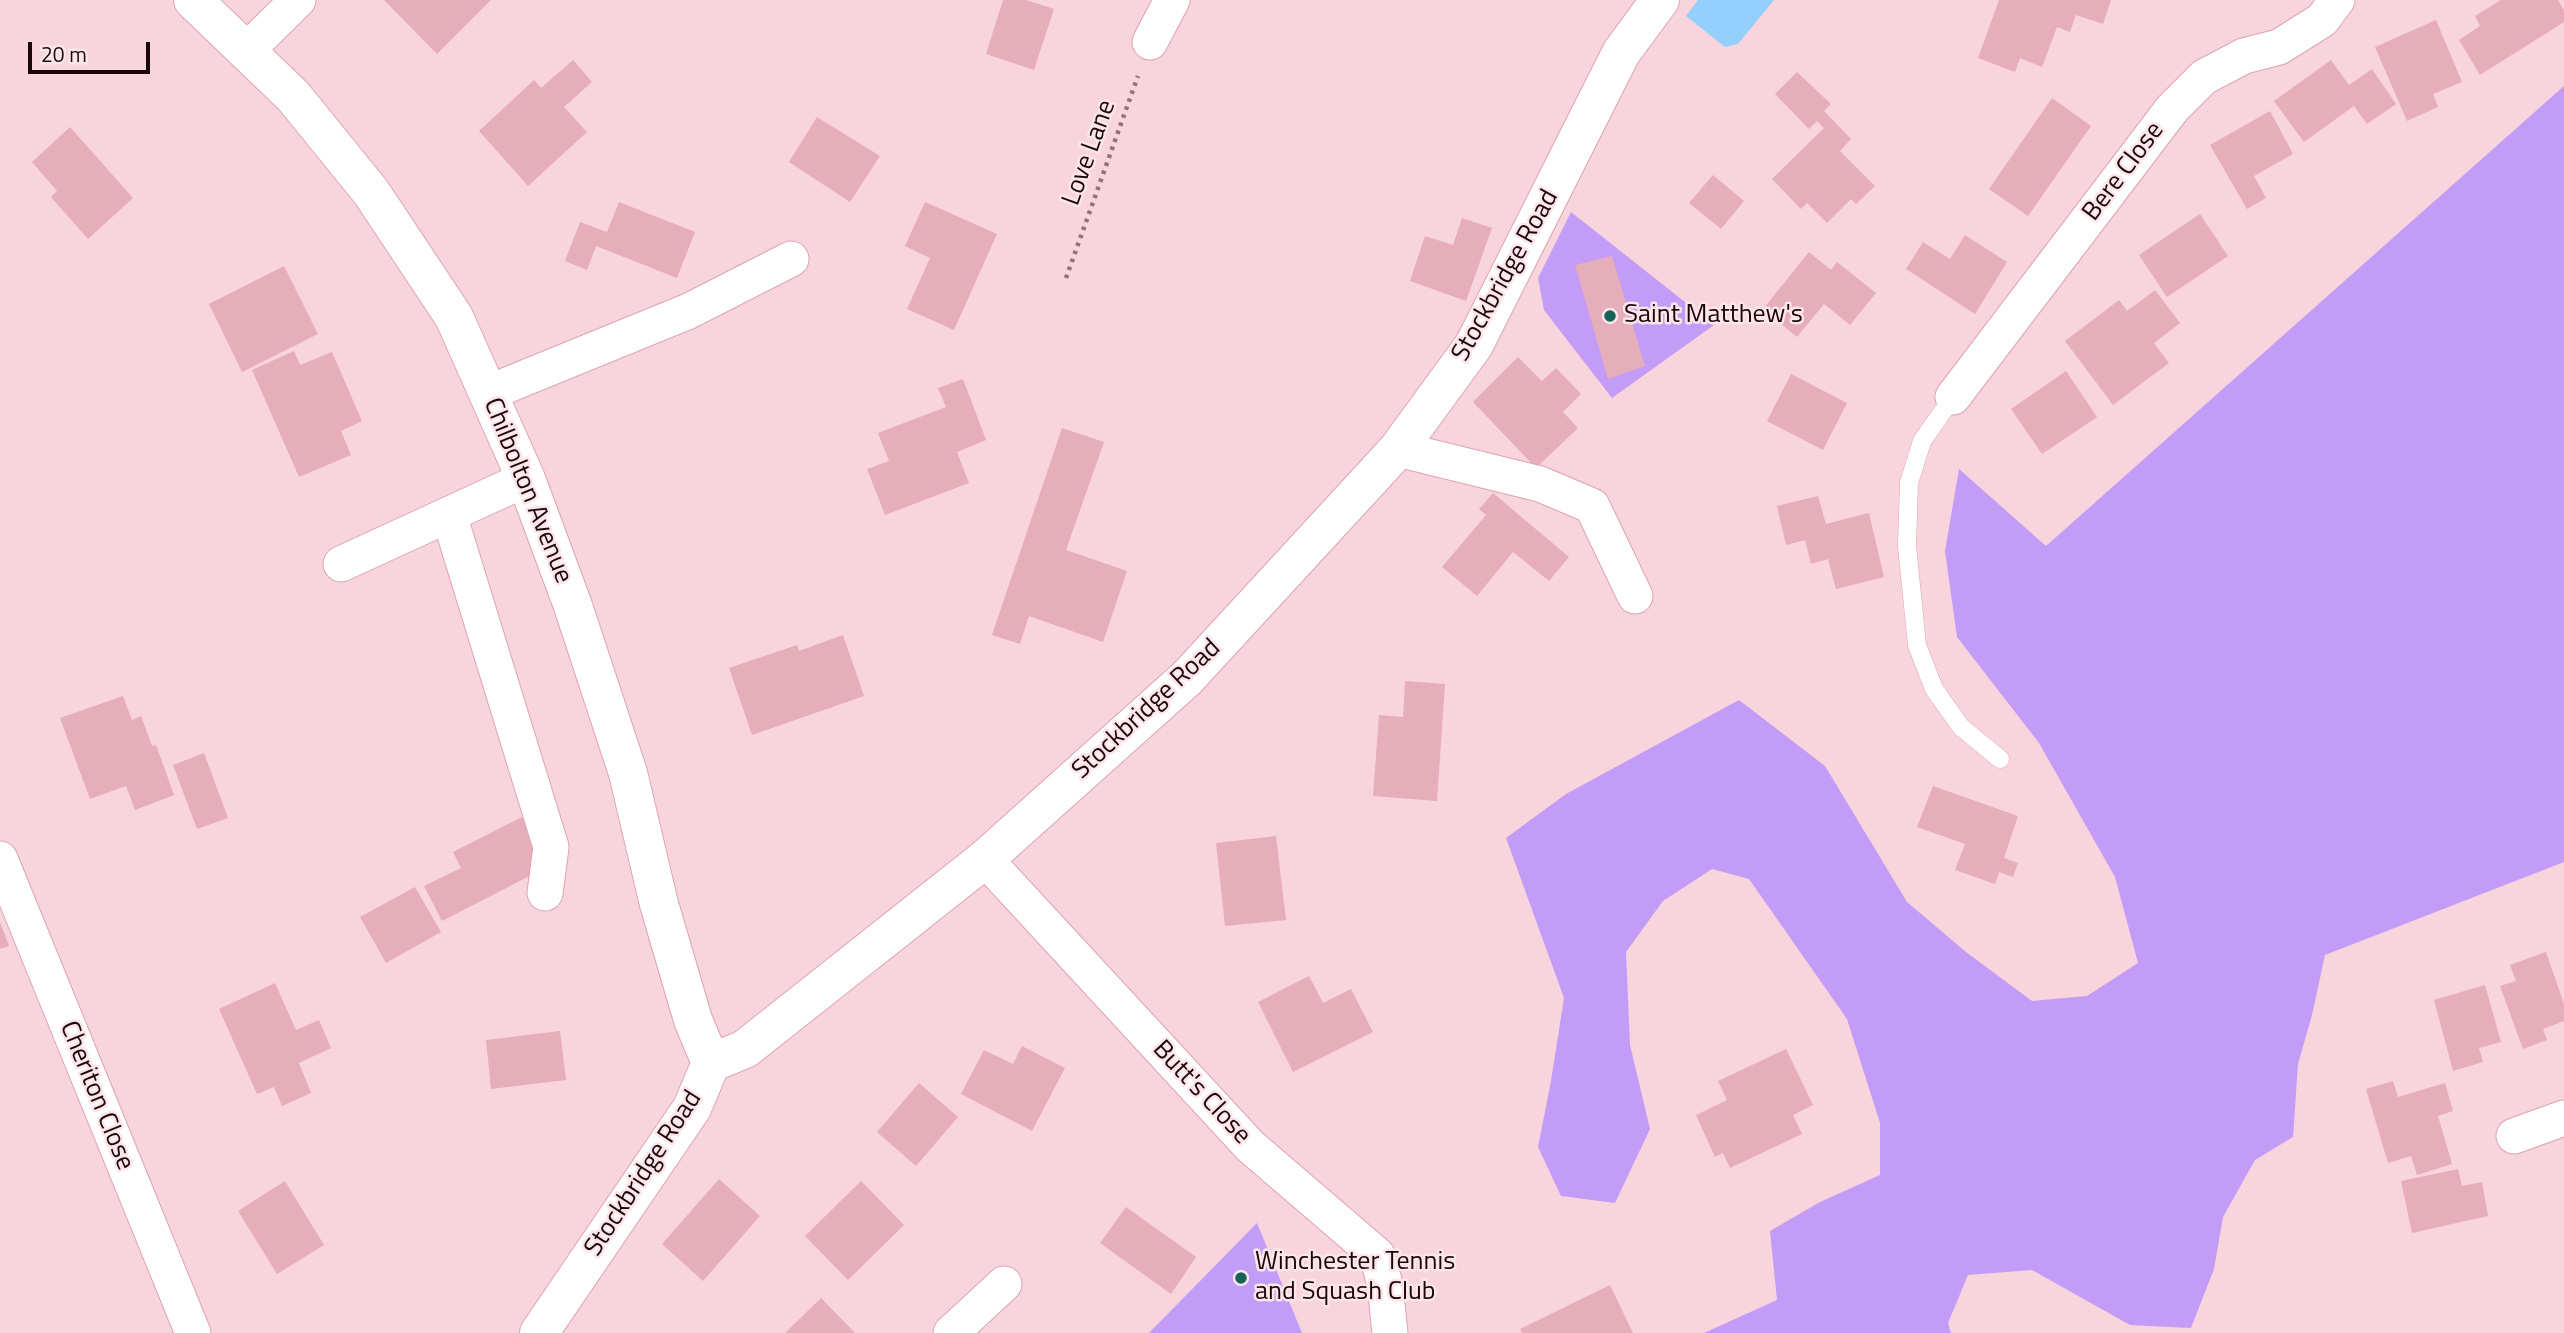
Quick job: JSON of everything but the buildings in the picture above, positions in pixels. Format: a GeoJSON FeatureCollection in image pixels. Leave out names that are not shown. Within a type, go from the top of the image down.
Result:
{"type":"FeatureCollection","features":[{"type":"Feature","properties":{"kind":"main road","name":"Chilbolton Avenue"},"geometry":{"type":"LineString","coordinates":[[193,0],[293,96],[371,192],[454,317],[526,479],[573,606],[628,772],[663,917],[693,1020],[711,1063]]}},
{"type":"Feature","properties":{"kind":"main road","name":"Stockbridge Road"},"geometry":{"type":"LineString","coordinates":[[539,1333],[692,1108],[711,1063],[745,1049],[985,859],[1187,678],[1398,449],[1474,345],[1542,215],[1621,53],[1660,0]]}},
{"type":"Feature","properties":{"kind":"street"},"geometry":{"type":"LineString","coordinates":[[247,50],[298,0]]}},
{"type":"Feature","properties":{"kind":"street"},"geometry":{"type":"LineString","coordinates":[[1150,42],[1172,0]]}},
{"type":"Feature","properties":{"kind":"street","name":"Bere Close"},"geometry":{"type":"LineString","coordinates":[[1953,397],[2172,109],[2204,77],[2245,56],[2279,47],[2322,20],[2337,0]]}},
{"type":"Feature","properties":{"kind":"street"},"geometry":{"type":"LineString","coordinates":[[488,393],[689,310],[791,259]]}},
{"type":"Feature","properties":{"kind":"street"},"geometry":{"type":"LineString","coordinates":[[1398,449],[1540,484],[1592,506],[1635,596]]}},
{"type":"Feature","properties":{"kind":"street"},"geometry":{"type":"LineString","coordinates":[[341,564],[526,479]]}},
{"type":"Feature","properties":{"kind":"street"},"geometry":{"type":"LineString","coordinates":[[449,515],[551,847],[545,893]]}},
{"type":"Feature","properties":{"kind":"street","name":"Cheriton Close"},"geometry":{"type":"LineString","coordinates":[[0,859],[192,1333]]}},
{"type":"Feature","properties":{"kind":"street","name":"Butt's Close"},"geometry":{"type":"LineString","coordinates":[[985,859],[1251,1146],[1377,1255],[1385,1285],[1390,1333]]}},
{"type":"Feature","properties":{"kind":"street"},"geometry":{"type":"LineString","coordinates":[[2514,1136],[2564,1118]]}},
{"type":"Feature","properties":{"kind":"street"},"geometry":{"type":"LineString","coordinates":[[951,1333],[1004,1284]]}},
{"type":"Feature","properties":{"kind":"lane"},"geometry":{"type":"LineString","coordinates":[[1953,397],[1922,441],[1909,483],[1907,546],[1917,645],[1934,689],[1961,727],[2000,759]]}},
{"type":"Feature","properties":{"kind":"path","name":"Love Lane"},"geometry":{"type":"LineString","coordinates":[[1066,278],[1150,42]]}},
{"type":"Feature","properties":{"kind":"shaded area"},"geometry":{"type":"Polygon","coordinates":[[[2564,86],[2564,862],[2325,955],[2298,1064],[2293,1137],[2255,1160],[2223,1217],[2214,1269],[2191,1328],[2130,1325],[2032,1270],[1968,1275],[1948,1323],[1951,1333],[1704,1333],[1777,1300],[1770,1231],[1820,1202],[1880,1175],[1880,1123],[1847,1019],[1749,879],[1712,869],[1663,901],[1626,952],[1630,1045],[1650,1129],[1615,1203],[1561,1196],[1538,1147],[1564,998],[1506,838],[1566,794],[1739,700],[1825,766],[1907,902],[1966,952],[2032,1001],[2087,996],[2138,963],[2115,877],[2039,743],[1957,637],[1945,551],[1959,469],[2046,546],[2564,86]]]}},
{"type":"Feature","properties":{"kind":"shaded area"},"geometry":{"type":"Polygon","coordinates":[[[1571,212],[1714,325],[1612,398],[1544,310],[1538,278],[1571,212]]]}},
{"type":"Feature","properties":{"kind":"shaded area","name":"Winchester Tennis and Squash Club"},"geometry":{"type":"Polygon","coordinates":[[[1257,1223],[1302,1333],[1149,1333],[1257,1223]]]}},
{"type":"Feature","properties":{"kind":"water"},"geometry":{"type":"Polygon","coordinates":[[[1698,0],[1774,0],[1738,44],[1725,47],[1686,16],[1698,0]]]}},
{"type":"Feature","properties":{"kind":"place","name":"Saint Matthew's"},"geometry":{"type":"Point","coordinates":[1610,316]}},
{"type":"Feature","properties":{"kind":"place","name":"Winchester Tennis and Squash Club"},"geometry":{"type":"Point","coordinates":[1241,1278]}}]}
